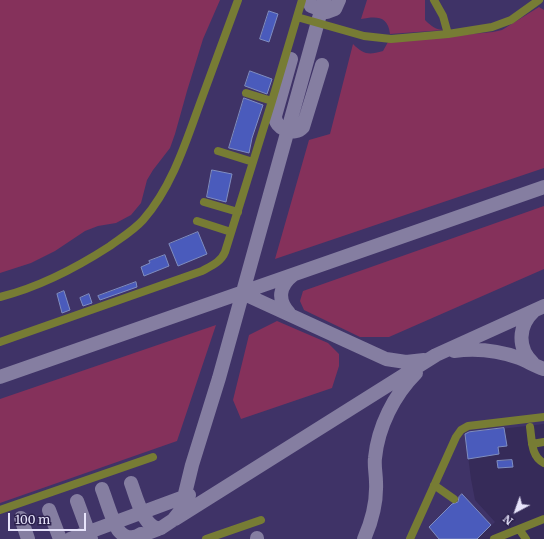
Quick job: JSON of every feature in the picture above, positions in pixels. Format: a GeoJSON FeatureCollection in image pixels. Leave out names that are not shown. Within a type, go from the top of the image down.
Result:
{"type":"FeatureCollection","features":[{"type":"Feature","properties":{"kind":"lane"},"geometry":{"type":"LineString","coordinates":[[0,297],[12,294],[56,277],[97,254],[128,234],[143,220],[165,189],[188,135],[238,0]]}},
{"type":"Feature","properties":{"kind":"lane"},"geometry":{"type":"LineString","coordinates":[[0,342],[202,271],[221,259],[225,252],[238,212],[302,0]]}},
{"type":"Feature","properties":{"kind":"lane"},"geometry":{"type":"LineString","coordinates":[[434,0],[443,16],[448,34]]}},
{"type":"Feature","properties":{"kind":"lane"},"geometry":{"type":"LineString","coordinates":[[297,17],[373,38],[391,39],[448,34],[482,29],[502,24],[520,14],[539,0]]}},
{"type":"Feature","properties":{"kind":"lane"},"geometry":{"type":"LineString","coordinates":[[246,93],[272,101]]}},
{"type":"Feature","properties":{"kind":"lane"},"geometry":{"type":"LineString","coordinates":[[218,151],[253,162]]}},
{"type":"Feature","properties":{"kind":"lane"},"geometry":{"type":"LineString","coordinates":[[204,202],[238,212]]}},
{"type":"Feature","properties":{"kind":"lane"},"geometry":{"type":"LineString","coordinates":[[197,221],[231,232]]}},
{"type":"Feature","properties":{"kind":"lane"},"geometry":{"type":"LineString","coordinates":[[412,538],[456,437],[464,428],[472,425],[544,417]]}},
{"type":"Feature","properties":{"kind":"lane"},"geometry":{"type":"LineString","coordinates":[[530,427],[532,444],[536,458],[544,463]]}},
{"type":"Feature","properties":{"kind":"lane"},"geometry":{"type":"LineString","coordinates":[[532,444],[544,442]]}},
{"type":"Feature","properties":{"kind":"lane"},"geometry":{"type":"LineString","coordinates":[[0,510],[153,457]]}},
{"type":"Feature","properties":{"kind":"lane"},"geometry":{"type":"LineString","coordinates":[[434,485],[454,499]]}},
{"type":"Feature","properties":{"kind":"lane"},"geometry":{"type":"LineString","coordinates":[[494,539],[544,519]]}},
{"type":"Feature","properties":{"kind":"lane"},"geometry":{"type":"LineString","coordinates":[[206,539],[261,520]]}},
{"type":"Feature","properties":{"kind":"lane"},"geometry":{"type":"LineString","coordinates":[[519,529],[526,539]]}},
{"type":"Feature","properties":{"kind":"shaded area"},"geometry":{"type":"Polygon","coordinates":[[[0,0],[544,0],[544,424],[465,433],[475,500],[495,522],[477,539],[0,539],[0,0]]]}},
{"type":"Feature","properties":{"kind":"shaded area"},"geometry":{"type":"Polygon","coordinates":[[[0,0],[220,0],[203,39],[170,148],[147,180],[141,203],[131,215],[116,223],[98,226],[85,231],[55,251],[31,263],[0,273],[0,0]]]}},
{"type":"Feature","properties":{"kind":"shaded area"},"geometry":{"type":"Polygon","coordinates":[[[367,0],[425,0],[425,20],[434,27],[444,30],[390,34],[387,24],[381,19],[361,19],[367,0]]]}},
{"type":"Feature","properties":{"kind":"shaded area"},"geometry":{"type":"Polygon","coordinates":[[[539,7],[544,10],[544,168],[275,259],[309,140],[330,134],[353,44],[364,52],[374,53],[383,51],[388,42],[493,32],[502,30],[539,7]]]}},
{"type":"Feature","properties":{"kind":"shaded area"},"geometry":{"type":"Polygon","coordinates":[[[544,206],[544,269],[389,337],[360,337],[304,310],[300,301],[303,291],[544,206]]]}},
{"type":"Feature","properties":{"kind":"shaded area"},"geometry":{"type":"Polygon","coordinates":[[[277,321],[328,343],[339,354],[339,366],[332,388],[241,419],[233,400],[249,335],[277,321]]]}},
{"type":"Feature","properties":{"kind":"shaded area"},"geometry":{"type":"Polygon","coordinates":[[[216,325],[177,441],[0,503],[0,399],[216,325]]]}},
{"type":"Feature","properties":{"kind":"building"},"geometry":{"type":"Polygon","coordinates":[[[269,11],[278,14],[269,42],[260,39],[269,11]]]}},
{"type":"Feature","properties":{"kind":"building"},"geometry":{"type":"Polygon","coordinates":[[[250,71],[272,79],[267,94],[245,86],[250,71]]]}},
{"type":"Feature","properties":{"kind":"building"},"geometry":{"type":"Polygon","coordinates":[[[244,98],[263,105],[252,138],[249,153],[229,148],[244,98]]]}},
{"type":"Feature","properties":{"kind":"building"},"geometry":{"type":"Polygon","coordinates":[[[212,170],[232,174],[226,202],[207,197],[212,170]]]}},
{"type":"Feature","properties":{"kind":"building"},"geometry":{"type":"Polygon","coordinates":[[[198,232],[207,254],[178,266],[169,244],[198,232]]]}},
{"type":"Feature","properties":{"kind":"building"},"geometry":{"type":"Polygon","coordinates":[[[165,255],[169,266],[144,276],[141,267],[150,263],[149,261],[165,255]]]}},
{"type":"Feature","properties":{"kind":"building"},"geometry":{"type":"Polygon","coordinates":[[[136,282],[137,287],[100,300],[98,296],[136,282]]]}},
{"type":"Feature","properties":{"kind":"building"},"geometry":{"type":"Polygon","coordinates":[[[64,291],[70,310],[62,313],[57,294],[64,291]]]}},
{"type":"Feature","properties":{"kind":"building"},"geometry":{"type":"Polygon","coordinates":[[[89,294],[92,303],[83,306],[80,298],[89,294]]]}},
{"type":"Feature","properties":{"kind":"building"},"geometry":{"type":"Polygon","coordinates":[[[504,428],[507,446],[498,447],[499,454],[468,459],[465,434],[469,432],[504,428]]]}},
{"type":"Feature","properties":{"kind":"building"},"geometry":{"type":"Polygon","coordinates":[[[512,460],[513,467],[498,468],[497,461],[512,460]]]}},
{"type":"Feature","properties":{"kind":"building"},"geometry":{"type":"Polygon","coordinates":[[[462,494],[491,525],[477,539],[439,539],[429,527],[452,504],[458,502],[459,497],[462,494]]]}},
{"type":"Feature","properties":{"kind":"taxiway"},"geometry":{"type":"LineString","coordinates":[[309,0],[311,6],[327,12],[335,9],[339,0]]}},
{"type":"Feature","properties":{"kind":"taxiway"},"geometry":{"type":"LineString","coordinates":[[132,539],[161,528],[173,520],[181,510],[192,465],[219,378],[324,0]]}},
{"type":"Feature","properties":{"kind":"taxiway"},"geometry":{"type":"LineString","coordinates":[[291,59],[275,116],[278,125],[281,128],[290,131],[299,130],[303,127],[322,65]]}},
{"type":"Feature","properties":{"kind":"taxiway"},"geometry":{"type":"LineString","coordinates":[[0,377],[544,187]]}},
{"type":"Feature","properties":{"kind":"taxiway"},"geometry":{"type":"LineString","coordinates":[[289,313],[285,308],[281,298],[281,293],[282,288],[288,279],[293,275]]}},
{"type":"Feature","properties":{"kind":"taxiway"},"geometry":{"type":"LineString","coordinates":[[242,293],[386,359],[406,362],[424,360]]}},
{"type":"Feature","properties":{"kind":"taxiway"},"geometry":{"type":"LineString","coordinates":[[175,519],[436,355],[544,306]]}},
{"type":"Feature","properties":{"kind":"taxiway"},"geometry":{"type":"LineString","coordinates":[[533,363],[524,351],[522,344],[522,330],[525,323],[534,311]]}},
{"type":"Feature","properties":{"kind":"taxiway"},"geometry":{"type":"LineString","coordinates":[[454,351],[495,351],[519,358],[544,369]]}},
{"type":"Feature","properties":{"kind":"taxiway"},"geometry":{"type":"LineString","coordinates":[[364,539],[372,518],[375,504],[375,461],[383,423],[394,401],[416,373]]}},
{"type":"Feature","properties":{"kind":"taxiway"},"geometry":{"type":"LineString","coordinates":[[131,483],[145,519],[155,527],[161,528]]}},
{"type":"Feature","properties":{"kind":"taxiway"},"geometry":{"type":"LineString","coordinates":[[102,489],[112,517],[119,531],[130,537],[135,537],[141,534]]}},
{"type":"Feature","properties":{"kind":"taxiway"},"geometry":{"type":"LineString","coordinates":[[70,539],[189,495]]}},
{"type":"Feature","properties":{"kind":"taxiway"},"geometry":{"type":"LineString","coordinates":[[77,501],[91,539]]}},
{"type":"Feature","properties":{"kind":"taxiway"},"geometry":{"type":"LineString","coordinates":[[49,510],[60,539]]}},
{"type":"Feature","properties":{"kind":"taxiway"},"geometry":{"type":"LineString","coordinates":[[21,518],[28,539]]}}]}
